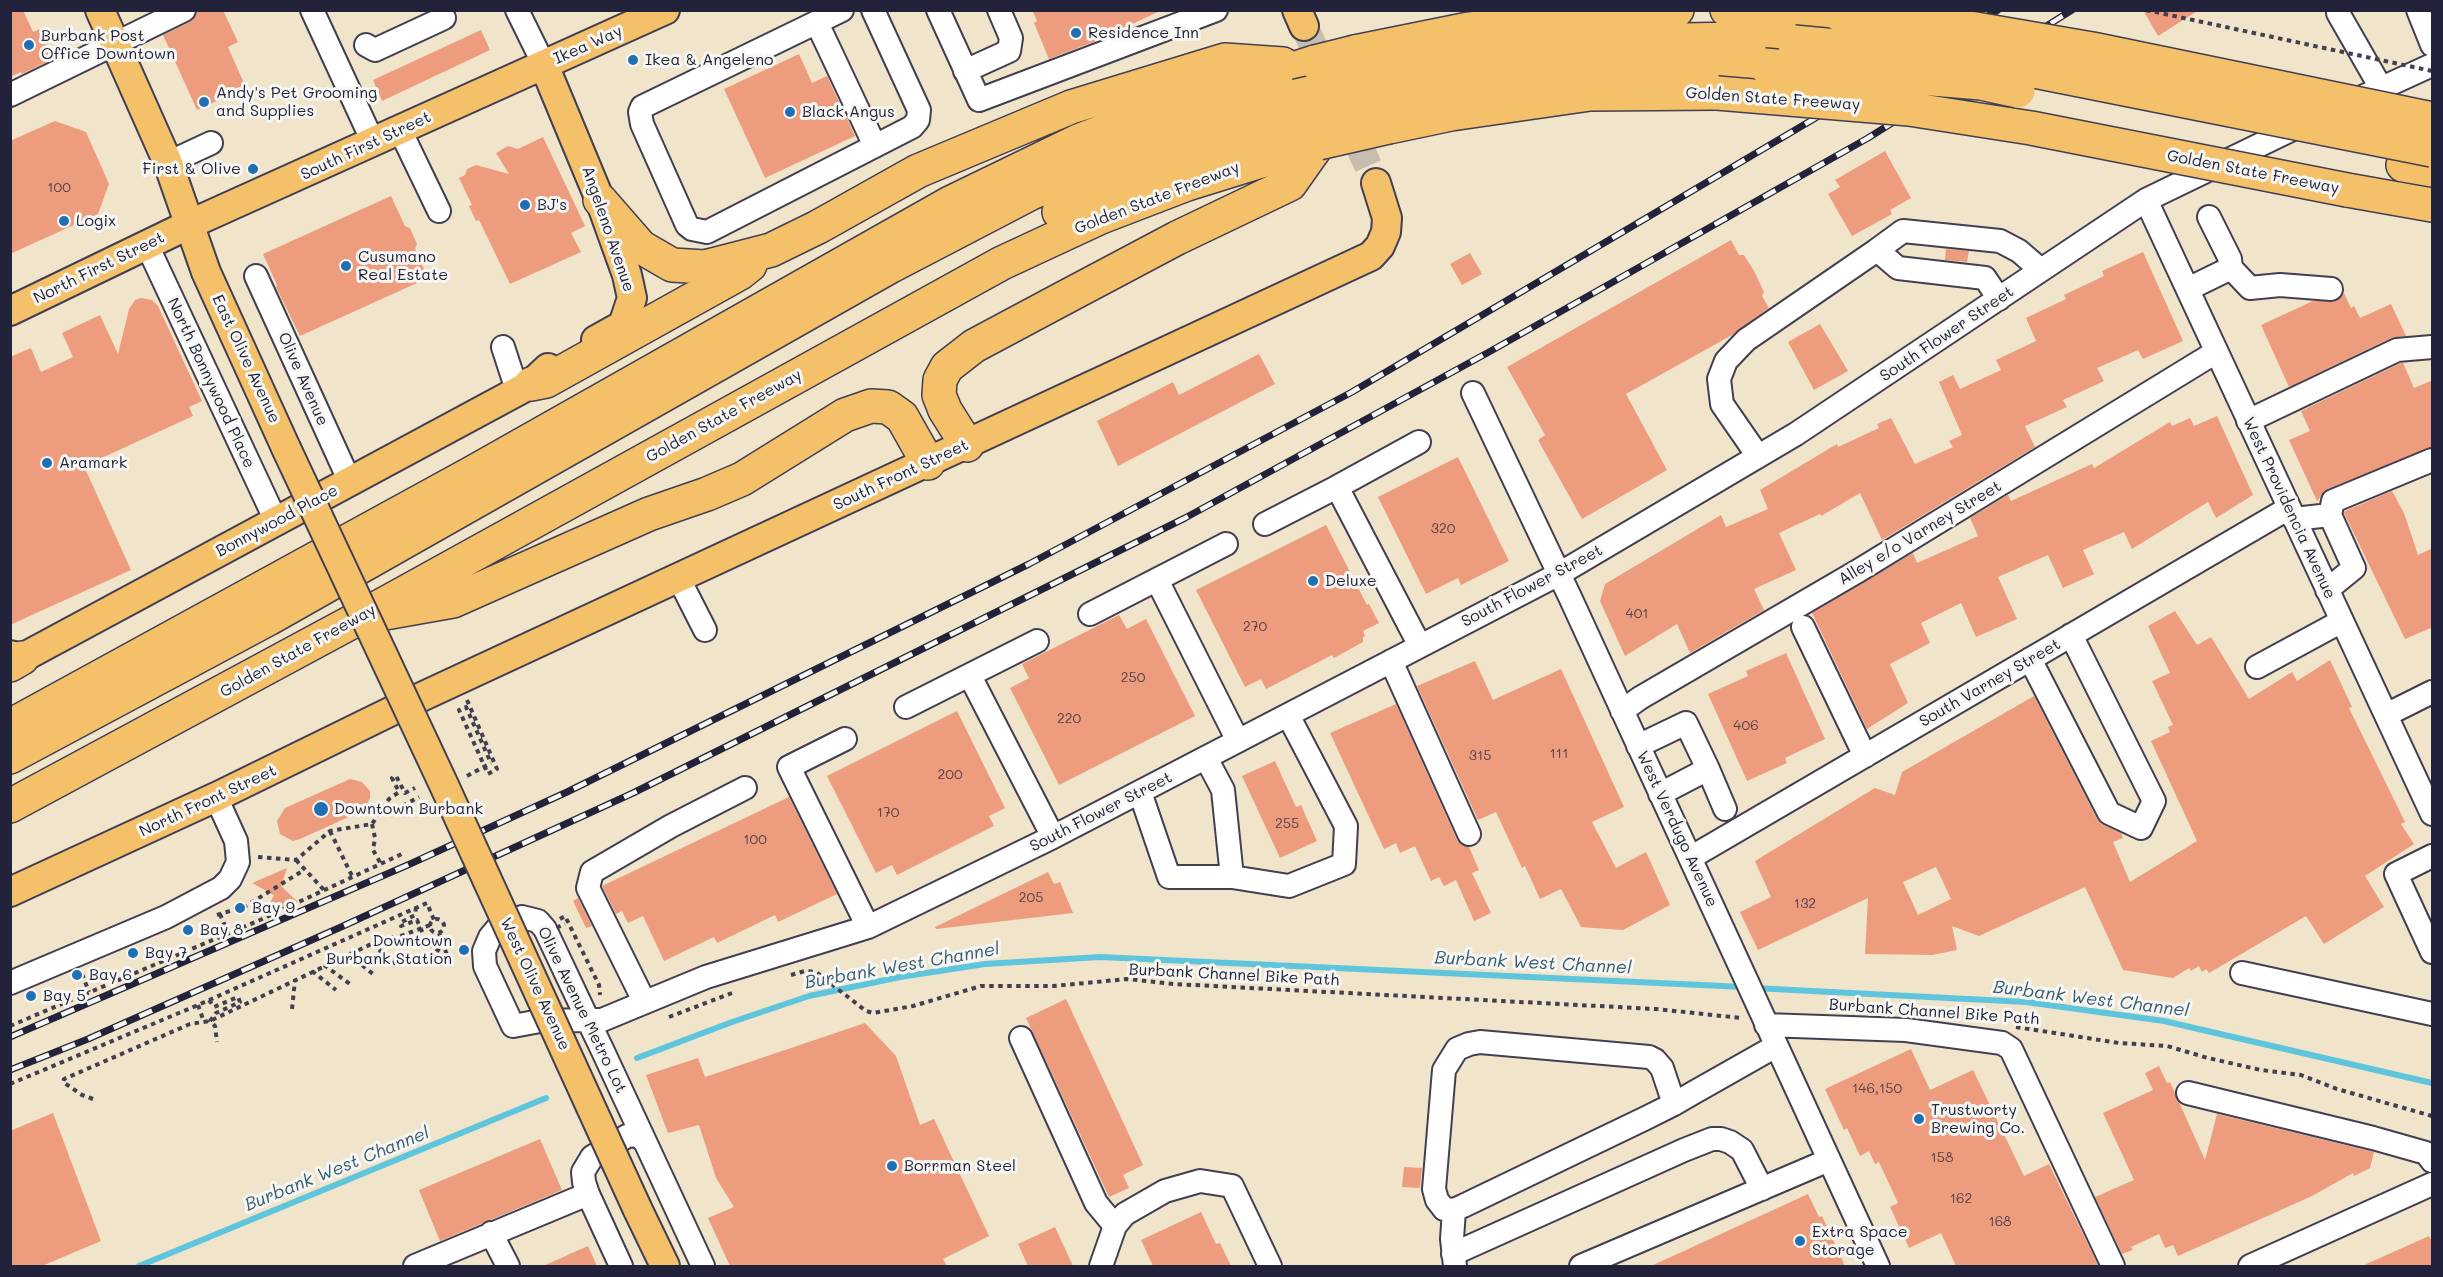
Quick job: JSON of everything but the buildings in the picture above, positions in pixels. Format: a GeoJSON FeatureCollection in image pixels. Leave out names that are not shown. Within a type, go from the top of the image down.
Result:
{"type":"FeatureCollection","features":[{"type":"Feature","properties":{"kind":"highway","name":"Golden State Freeway"},"geometry":{"type":"LineString","coordinates":[[10,806],[359,618],[1002,262],[1101,217],[1187,184],[1298,94],[1372,91],[1468,29],[1566,16],[1677,10]]}},
{"type":"Feature","properties":{"kind":"highway"},"geometry":{"type":"LineString","coordinates":[[1727,10],[1839,14],[1964,27],[2080,46],[2433,119]]}},
{"type":"Feature","properties":{"kind":"highway"},"geometry":{"type":"LineString","coordinates":[[1372,91],[1417,68],[1554,48],[1635,41],[1737,39],[1794,42],[1974,59],[2433,150]]}},
{"type":"Feature","properties":{"kind":"highway"},"geometry":{"type":"LineString","coordinates":[[524,387],[546,381],[740,273],[771,250],[818,227],[918,171],[1071,107],[1225,60],[1298,94]]}},
{"type":"Feature","properties":{"kind":"highway"},"geometry":{"type":"LineString","coordinates":[[1372,91],[1466,86],[1556,73],[1696,64],[1764,65],[1981,84],[2418,167]]}},
{"type":"Feature","properties":{"kind":"highway","name":"Golden State Freeway"},"geometry":{"type":"LineString","coordinates":[[10,726],[472,473],[950,203],[1078,141],[1139,118],[1298,94],[1372,91],[1451,114],[1590,94],[1717,93],[1909,109],[2009,125],[2433,205]]}},
{"type":"Feature","properties":{"kind":"highway"},"geometry":{"type":"LineString","coordinates":[[967,445],[945,410],[939,395],[940,380],[947,367],[974,346],[1135,260],[1290,184],[1298,94]]}},
{"type":"Feature","properties":{"kind":"highway"},"geometry":{"type":"LineString","coordinates":[[10,757],[268,619],[891,266],[1031,193],[1215,120],[1298,94]]}},
{"type":"Feature","properties":{"kind":"highway"},"geometry":{"type":"LineString","coordinates":[[600,200],[641,247],[672,265],[705,267],[771,250]]}},
{"type":"Feature","properties":{"kind":"highway"},"geometry":{"type":"LineString","coordinates":[[359,618],[453,602],[649,514],[742,479],[845,415],[871,406],[888,407],[902,417],[928,463]]}},
{"type":"Feature","properties":{"kind":"highway"},"geometry":{"type":"LineString","coordinates":[[10,781],[141,713],[173,719]]}},
{"type":"Feature","properties":{"kind":"main road","name":"East Olive Avenue"},"geometry":{"type":"LineString","coordinates":[[100,10],[168,163],[206,272],[405,703]]}},
{"type":"Feature","properties":{"kind":"main road","name":"Ikea Way"},"geometry":{"type":"LineString","coordinates":[[544,65],[665,10]]}},
{"type":"Feature","properties":{"kind":"main road","name":"South First Street"},"geometry":{"type":"LineString","coordinates":[[188,225],[544,65]]}},
{"type":"Feature","properties":{"kind":"main road","name":"Angeleno Avenue"},"geometry":{"type":"LineString","coordinates":[[524,387],[544,370],[623,325],[632,298],[627,275],[600,200],[544,65]]}},
{"type":"Feature","properties":{"kind":"main road","name":"South Front Street"},"geometry":{"type":"LineString","coordinates":[[405,703],[679,579],[1371,256],[1380,246],[1386,232],[1387,218],[1376,183]]}},
{"type":"Feature","properties":{"kind":"main road","name":"North First Street"},"geometry":{"type":"LineString","coordinates":[[10,311],[188,225]]}},
{"type":"Feature","properties":{"kind":"main road","name":"Bonnywood Place"},"geometry":{"type":"LineString","coordinates":[[14,659],[276,522],[524,387]]}},
{"type":"Feature","properties":{"kind":"main road","name":"North Front Street"},"geometry":{"type":"LineString","coordinates":[[10,892],[216,798],[405,703]]}},
{"type":"Feature","properties":{"kind":"main road","name":"West Olive Avenue"},"geometry":{"type":"LineString","coordinates":[[405,703],[665,1266]]}},
{"type":"Feature","properties":{"kind":"street"},"geometry":{"type":"LineString","coordinates":[[10,95],[184,10]]}},
{"type":"Feature","properties":{"kind":"street"},"geometry":{"type":"LineString","coordinates":[[312,10],[373,142]]}},
{"type":"Feature","properties":{"kind":"street"},"geometry":{"type":"LineString","coordinates":[[517,10],[544,65]]}},
{"type":"Feature","properties":{"kind":"street"},"geometry":{"type":"LineString","coordinates":[[842,10],[642,107],[640,112],[642,124],[687,225],[697,232],[707,232],[912,127],[918,120],[919,110],[873,10]]}},
{"type":"Feature","properties":{"kind":"street"},"geometry":{"type":"LineString","coordinates":[[938,10],[979,100],[1216,10]]}},
{"type":"Feature","properties":{"kind":"street"},"geometry":{"type":"LineString","coordinates":[[965,71],[1009,51],[1011,38],[999,10]]}},
{"type":"Feature","properties":{"kind":"street"},"geometry":{"type":"LineString","coordinates":[[2418,10],[2433,45]]}},
{"type":"Feature","properties":{"kind":"street"},"geometry":{"type":"LineString","coordinates":[[2338,13],[2381,88]]}},
{"type":"Feature","properties":{"kind":"street"},"geometry":{"type":"LineString","coordinates":[[366,45],[375,50],[444,18]]}},
{"type":"Feature","properties":{"kind":"street"},"geometry":{"type":"LineString","coordinates":[[817,23],[874,146]]}},
{"type":"Feature","properties":{"kind":"street","name":"South Flower Street"},"geometry":{"type":"LineString","coordinates":[[513,1026],[540,1021],[602,1020],[705,977],[868,927],[1053,837],[1560,574],[1846,402],[2146,201],[2277,135],[2433,65]]}},
{"type":"Feature","properties":{"kind":"street"},"geometry":{"type":"LineString","coordinates":[[400,130],[439,211]]}},
{"type":"Feature","properties":{"kind":"street"},"geometry":{"type":"LineString","coordinates":[[168,163],[211,143]]}},
{"type":"Feature","properties":{"kind":"street","name":"West Providencia Avenue"},"geometry":{"type":"LineString","coordinates":[[2146,201],[2386,715],[2428,791],[2433,814]]}},
{"type":"Feature","properties":{"kind":"street"},"geometry":{"type":"LineString","coordinates":[[2209,217],[2230,259],[2231,268],[2250,288],[2280,285],[2331,289]]}},
{"type":"Feature","properties":{"kind":"street"},"geometry":{"type":"LineString","coordinates":[[1758,456],[1722,404],[1719,379],[1726,361],[1746,340],[1904,231],[2000,241],[2019,250],[2041,270]]}},
{"type":"Feature","properties":{"kind":"street","name":"North Bonnywood Place"},"geometry":{"type":"LineString","coordinates":[[147,245],[276,522]]}},
{"type":"Feature","properties":{"kind":"street"},"geometry":{"type":"LineString","coordinates":[[1877,250],[1898,268],[1985,278],[1999,299]]}},
{"type":"Feature","properties":{"kind":"street"},"geometry":{"type":"LineString","coordinates":[[2188,289],[2231,268]]}},
{"type":"Feature","properties":{"kind":"street","name":"Olive Avenue"},"geometry":{"type":"LineString","coordinates":[[256,276],[350,482]]}},
{"type":"Feature","properties":{"kind":"street"},"geometry":{"type":"LineString","coordinates":[[503,346],[524,387]]}},
{"type":"Feature","properties":{"kind":"street"},"geometry":{"type":"LineString","coordinates":[[2248,421],[2397,350],[2433,347]]}},
{"type":"Feature","properties":{"kind":"street","name":"Alley e/o Varney Street"},"geometry":{"type":"LineString","coordinates":[[1623,711],[1640,698],[1858,572],[2216,352]]}},
{"type":"Feature","properties":{"kind":"street","name":"West Verdugo Avenue"},"geometry":{"type":"LineString","coordinates":[[1473,393],[1560,574],[1878,1266]]}},
{"type":"Feature","properties":{"kind":"street"},"geometry":{"type":"LineString","coordinates":[[1264,524],[1419,442]]}},
{"type":"Feature","properties":{"kind":"street"},"geometry":{"type":"LineString","coordinates":[[2327,590],[2354,568],[2330,515],[2333,501],[2433,460]]}},
{"type":"Feature","properties":{"kind":"street"},"geometry":{"type":"LineString","coordinates":[[1337,487],[1420,646]]}},
{"type":"Feature","properties":{"kind":"street"},"geometry":{"type":"LineString","coordinates":[[2291,513],[2330,515]]}},
{"type":"Feature","properties":{"kind":"street","name":"South Varney Street"},"geometry":{"type":"LineString","coordinates":[[1690,858],[2071,635],[2291,513]]}},
{"type":"Feature","properties":{"kind":"street"},"geometry":{"type":"LineString","coordinates":[[1090,614],[1226,544]]}},
{"type":"Feature","properties":{"kind":"street"},"geometry":{"type":"LineString","coordinates":[[679,579],[705,630]]}},
{"type":"Feature","properties":{"kind":"street"},"geometry":{"type":"LineString","coordinates":[[1157,580],[1238,741]]}},
{"type":"Feature","properties":{"kind":"street"},"geometry":{"type":"LineString","coordinates":[[2257,668],[2342,621]]}},
{"type":"Feature","properties":{"kind":"street"},"geometry":{"type":"LineString","coordinates":[[1803,627],[1865,756]]}},
{"type":"Feature","properties":{"kind":"street"},"geometry":{"type":"LineString","coordinates":[[2030,660],[2109,813],[2141,828],[2154,801],[2071,635]]}},
{"type":"Feature","properties":{"kind":"street"},"geometry":{"type":"LineString","coordinates":[[906,707],[1037,641]]}},
{"type":"Feature","properties":{"kind":"street"},"geometry":{"type":"LineString","coordinates":[[1391,661],[1470,834]]}},
{"type":"Feature","properties":{"kind":"street"},"geometry":{"type":"LineString","coordinates":[[970,676],[1053,837]]}},
{"type":"Feature","properties":{"kind":"street"},"geometry":{"type":"LineString","coordinates":[[2386,715],[2433,692]]}},
{"type":"Feature","properties":{"kind":"street"},"geometry":{"type":"LineString","coordinates":[[1140,792],[1170,877],[1232,877],[1289,886],[1344,864],[1346,826],[1288,715]]}},
{"type":"Feature","properties":{"kind":"street"},"geometry":{"type":"LineString","coordinates":[[1638,746],[1686,723],[1725,809]]}},
{"type":"Feature","properties":{"kind":"street"},"geometry":{"type":"LineString","coordinates":[[845,739],[789,767],[868,927]]}},
{"type":"Feature","properties":{"kind":"street"},"geometry":{"type":"LineString","coordinates":[[1206,758],[1222,790],[1232,877]]}},
{"type":"Feature","properties":{"kind":"street"},"geometry":{"type":"LineString","coordinates":[[1660,794],[1708,769]]}},
{"type":"Feature","properties":{"kind":"street"},"geometry":{"type":"LineString","coordinates":[[644,1001],[588,888],[592,872],[670,826],[745,788]]}},
{"type":"Feature","properties":{"kind":"street"},"geometry":{"type":"LineString","coordinates":[[10,983],[166,917],[222,888],[230,879],[238,862],[236,841],[216,798]]}},
{"type":"Feature","properties":{"kind":"street"},"geometry":{"type":"LineString","coordinates":[[2433,856],[2396,874],[2433,952]]}},
{"type":"Feature","properties":{"kind":"street","name":"Olive Avenue Metro Lot"},"geometry":{"type":"LineString","coordinates":[[513,1026],[485,966],[484,951],[490,937],[500,925],[522,916],[538,921],[545,929],[703,1266]]}},
{"type":"Feature","properties":{"kind":"street"},"geometry":{"type":"LineString","coordinates":[[2242,973],[2433,1014]]}},
{"type":"Feature","properties":{"kind":"street"},"geometry":{"type":"LineString","coordinates":[[540,1021],[594,1140],[592,1157],[583,1172],[584,1182],[621,1266]]}},
{"type":"Feature","properties":{"kind":"street"},"geometry":{"type":"LineString","coordinates":[[1766,1025],[1906,1030],[2002,1043],[2011,1048],[2113,1266]]}},
{"type":"Feature","properties":{"kind":"street"},"geometry":{"type":"LineString","coordinates":[[1021,1038],[1096,1203],[1115,1226]]}},
{"type":"Feature","properties":{"kind":"street"},"geometry":{"type":"LineString","coordinates":[[1674,1104],[1662,1068],[1656,1060],[1648,1057],[1480,1042],[1463,1046],[1457,1049],[1449,1059],[1444,1070],[1434,1189],[1437,1200],[1444,1209],[1454,1210],[1674,1104],[1776,1046]]}},
{"type":"Feature","properties":{"kind":"street"},"geometry":{"type":"LineString","coordinates":[[2188,1093],[2373,1138],[2426,1153],[2433,1161]]}},
{"type":"Feature","properties":{"kind":"street"},"geometry":{"type":"LineString","coordinates":[[592,1157],[627,1136],[638,1135],[644,1141]]}},
{"type":"Feature","properties":{"kind":"street"},"geometry":{"type":"LineString","coordinates":[[1454,1210],[1454,1260],[1712,1139],[1721,1138],[1742,1150],[1762,1189]]}},
{"type":"Feature","properties":{"kind":"street"},"geometry":{"type":"LineString","coordinates":[[1581,1266],[1829,1160]]}},
{"type":"Feature","properties":{"kind":"street"},"geometry":{"type":"LineString","coordinates":[[1101,1266],[1115,1226],[1125,1214],[1165,1191],[1200,1181],[1232,1186],[1270,1266]]}},
{"type":"Feature","properties":{"kind":"street"},"geometry":{"type":"LineString","coordinates":[[2255,1265],[2433,1184]]}},
{"type":"Feature","properties":{"kind":"street"},"geometry":{"type":"LineString","coordinates":[[415,1266],[588,1194]]}},
{"type":"Feature","properties":{"kind":"street"},"geometry":{"type":"LineString","coordinates":[[491,1233],[508,1266]]}},
{"type":"Feature","properties":{"kind":"path"},"geometry":{"type":"LineString","coordinates":[[2146,10],[2433,71]]}},
{"type":"Feature","properties":{"kind":"path"},"geometry":{"type":"LineString","coordinates":[[466,697],[497,769],[488,774],[483,763],[473,742],[459,710],[466,707],[491,763],[483,767],[475,771],[467,776]]}},
{"type":"Feature","properties":{"kind":"path"},"geometry":{"type":"LineString","coordinates":[[296,860],[330,831],[372,824],[388,799],[399,792],[392,778],[396,776],[405,793],[415,788]]}},
{"type":"Feature","properties":{"kind":"path"},"geometry":{"type":"LineString","coordinates":[[381,811],[384,816],[419,797]]}},
{"type":"Feature","properties":{"kind":"path"},"geometry":{"type":"LineString","coordinates":[[372,824],[375,838],[373,850],[381,864]]}},
{"type":"Feature","properties":{"kind":"path"},"geometry":{"type":"LineString","coordinates":[[330,831],[352,876]]}},
{"type":"Feature","properties":{"kind":"path"},"geometry":{"type":"LineString","coordinates":[[10,1026],[303,902],[352,876],[404,853]]}},
{"type":"Feature","properties":{"kind":"path"},"geometry":{"type":"LineString","coordinates":[[255,856],[296,860],[324,890]]}},
{"type":"Feature","properties":{"kind":"path"},"geometry":{"type":"LineString","coordinates":[[240,908],[304,870]]}},
{"type":"Feature","properties":{"kind":"path"},"geometry":{"type":"LineString","coordinates":[[10,1084],[198,1005],[416,907],[427,903],[434,920]]}},
{"type":"Feature","properties":{"kind":"path"},"geometry":{"type":"LineString","coordinates":[[416,907],[415,915],[400,923],[401,926],[417,920],[428,943],[447,956],[439,933]]}},
{"type":"Feature","properties":{"kind":"path"},"geometry":{"type":"LineString","coordinates":[[220,914],[228,933]]}},
{"type":"Feature","properties":{"kind":"path"},"geometry":{"type":"LineString","coordinates":[[93,1099],[82,1095],[63,1082],[64,1079],[190,1024],[210,1021],[348,954],[384,938],[398,937],[420,929],[430,925],[434,920]]}},
{"type":"Feature","properties":{"kind":"path"},"geometry":{"type":"LineString","coordinates":[[434,920],[443,924],[444,928],[439,933]]}},
{"type":"Feature","properties":{"kind":"path"},"geometry":{"type":"LineString","coordinates":[[540,936],[565,924]]}},
{"type":"Feature","properties":{"kind":"path"},"geometry":{"type":"LineString","coordinates":[[430,925],[432,932],[439,933]]}},
{"type":"Feature","properties":{"kind":"path"},"geometry":{"type":"LineString","coordinates":[[372,944],[396,964]]}},
{"type":"Feature","properties":{"kind":"path"},"geometry":{"type":"LineString","coordinates":[[348,954],[374,974]]}},
{"type":"Feature","properties":{"kind":"path"},"geometry":{"type":"LineString","coordinates":[[324,965],[350,984]]}},
{"type":"Feature","properties":{"kind":"path"},"geometry":{"type":"LineString","coordinates":[[312,971],[336,990]]}},
{"type":"Feature","properties":{"kind":"path","name":"Burbank Channel Bike Path"},"geometry":{"type":"LineString","coordinates":[[783,977],[805,971],[816,972],[866,1011],[878,1013],[914,1006],[981,986],[1054,986],[1127,979],[1174,984],[1656,1009],[1736,1018]]}},
{"type":"Feature","properties":{"kind":"path"},"geometry":{"type":"LineString","coordinates":[[82,974],[89,992]]}},
{"type":"Feature","properties":{"kind":"path"},"geometry":{"type":"LineString","coordinates":[[292,1009],[295,980]]}},
{"type":"Feature","properties":{"kind":"path"},"geometry":{"type":"LineString","coordinates":[[659,1021],[738,991]]}},
{"type":"Feature","properties":{"kind":"path"},"geometry":{"type":"LineString","coordinates":[[209,1000],[214,1007],[238,998],[240,1002],[216,1013],[210,1021]]}},
{"type":"Feature","properties":{"kind":"path"},"geometry":{"type":"LineString","coordinates":[[198,1005],[204,1022]]}},
{"type":"Feature","properties":{"kind":"path"},"geometry":{"type":"LineString","coordinates":[[210,1021],[215,1026],[217,1042]]}},
{"type":"Feature","properties":{"kind":"path","name":"Burbank Channel Bike Path"},"geometry":{"type":"LineString","coordinates":[[2013,1026],[2119,1043],[2167,1046],[2208,1059],[2261,1070],[2301,1075],[2337,1089],[2433,1116]]}},
{"type":"Feature","properties":{"kind":"waterway","name":"Burbank West Channel"},"geometry":{"type":"LineString","coordinates":[[637,1058],[809,996],[900,977],[985,964],[1100,957],[1744,987]]}},
{"type":"Feature","properties":{"kind":"waterway","name":"Burbank West Channel"},"geometry":{"type":"LineString","coordinates":[[1754,988],[2026,1002],[2164,1021],[2432,1083]]}},
{"type":"Feature","properties":{"kind":"waterway","name":"Burbank West Channel"},"geometry":{"type":"LineString","coordinates":[[139,1266],[546,1098]]}},
{"type":"Feature","properties":{"kind":"tunnel"},"geometry":{"type":"LineString","coordinates":[[1304,26],[1376,183]]}},
{"type":"Feature","properties":{"kind":"railway"},"geometry":{"type":"LineString","coordinates":[[10,1037],[410,864],[567,792],[1029,564],[1352,392],[1998,10]]}},
{"type":"Feature","properties":{"kind":"railway"},"geometry":{"type":"LineString","coordinates":[[10,1070],[88,1039],[341,927],[633,793],[1185,518],[1489,352],[1868,138],[2072,10]]}},
{"type":"Feature","properties":{"kind":"place","name":"Residence Inn"},"geometry":{"type":"Point","coordinates":[1076,33]}},
{"type":"Feature","properties":{"kind":"place","name":"Burbank Post Office Downtown"},"geometry":{"type":"Point","coordinates":[29,45]}},
{"type":"Feature","properties":{"kind":"place","name":"Ikea & Angeleno"},"geometry":{"type":"Point","coordinates":[633,60]}},
{"type":"Feature","properties":{"kind":"place","name":"Andy's Pet Grooming and Supplies"},"geometry":{"type":"Point","coordinates":[204,102]}},
{"type":"Feature","properties":{"kind":"place","name":"Black Angus"},"geometry":{"type":"Point","coordinates":[790,112]}},
{"type":"Feature","properties":{"kind":"place","name":"First & Olive"},"geometry":{"type":"Point","coordinates":[253,169]}},
{"type":"Feature","properties":{"kind":"place","name":"BJ's"},"geometry":{"type":"Point","coordinates":[525,205]}},
{"type":"Feature","properties":{"kind":"place","name":"Logix"},"geometry":{"type":"Point","coordinates":[64,221]}},
{"type":"Feature","properties":{"kind":"place","name":"Cusumano Real Estate"},"geometry":{"type":"Point","coordinates":[346,266]}},
{"type":"Feature","properties":{"kind":"place","name":"Aramark"},"geometry":{"type":"Point","coordinates":[47,463]}},
{"type":"Feature","properties":{"kind":"place","name":"Deluxe"},"geometry":{"type":"Point","coordinates":[1313,581]}},
{"type":"Feature","properties":{"kind":"place","name":"Downtown Burbank"},"geometry":{"type":"Point","coordinates":[321,809]}},
{"type":"Feature","properties":{"kind":"place","name":"Bay 9"},"geometry":{"type":"Point","coordinates":[240,908]}},
{"type":"Feature","properties":{"kind":"place","name":"Bay 8"},"geometry":{"type":"Point","coordinates":[188,930]}},
{"type":"Feature","properties":{"kind":"place","name":"Downtown Burbank Station"},"geometry":{"type":"Point","coordinates":[464,950]}},
{"type":"Feature","properties":{"kind":"place","name":"Bay 7"},"geometry":{"type":"Point","coordinates":[133,953]}},
{"type":"Feature","properties":{"kind":"place","name":"Bay 6"},"geometry":{"type":"Point","coordinates":[77,975]}},
{"type":"Feature","properties":{"kind":"place","name":"Bay 5"},"geometry":{"type":"Point","coordinates":[31,996]}},
{"type":"Feature","properties":{"kind":"place","name":"Trustworty Brewing Co."},"geometry":{"type":"Point","coordinates":[1919,1119]}},
{"type":"Feature","properties":{"kind":"place","name":"Borrman Steel"},"geometry":{"type":"Point","coordinates":[892,1166]}},
{"type":"Feature","properties":{"kind":"place","name":"Extra Space Storage"},"geometry":{"type":"Point","coordinates":[1800,1241]}}]}
